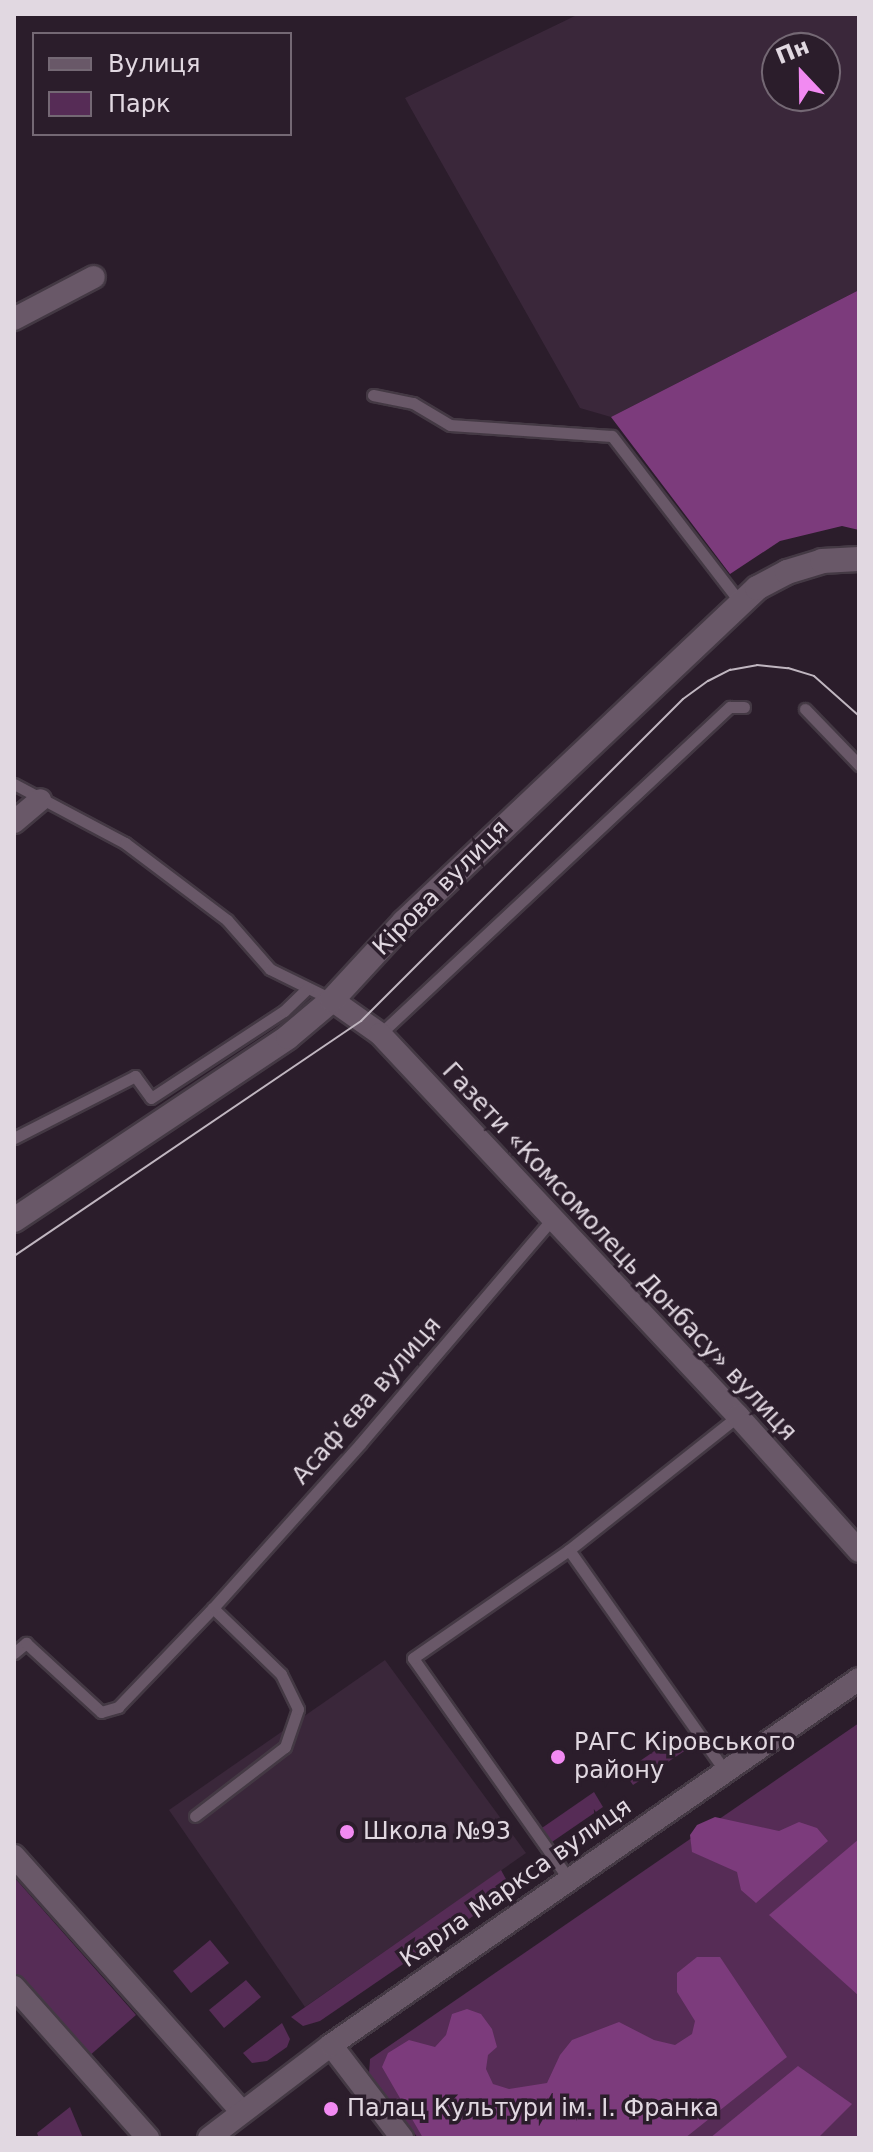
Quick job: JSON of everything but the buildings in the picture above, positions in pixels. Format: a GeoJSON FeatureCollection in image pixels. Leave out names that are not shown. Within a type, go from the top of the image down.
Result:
{"type":"FeatureCollection","features":[{"type":"Feature","properties":{"kind":"main road","name":"Кірова вулиця"},"geometry":{"type":"LineString","coordinates":[[14,1220],[288,1037],[332,1000],[404,922],[757,588],[787,572],[822,561],[859,559]]}},
{"type":"Feature","properties":{"kind":"street"},"geometry":{"type":"LineString","coordinates":[[14,319],[94,277]]}},
{"type":"Feature","properties":{"kind":"street"},"geometry":{"type":"LineString","coordinates":[[14,822],[40,800]]}},
{"type":"Feature","properties":{"kind":"street","name":"Газети «Комсомолець Донбасу» вулиця"},"geometry":{"type":"LineString","coordinates":[[332,1000],[380,1034],[551,1220],[738,1416],[859,1551]]}},
{"type":"Feature","properties":{"kind":"street","name":"Карла Маркса вулиця"},"geometry":{"type":"LineString","coordinates":[[209,2138],[331,2045],[859,1679]]}},
{"type":"Feature","properties":{"kind":"street"},"geometry":{"type":"LineString","coordinates":[[14,1856],[242,2112]]}},
{"type":"Feature","properties":{"kind":"street"},"geometry":{"type":"LineString","coordinates":[[14,1987],[148,2138]]}},
{"type":"Feature","properties":{"kind":"street"},"geometry":{"type":"LineString","coordinates":[[331,2045],[402,2138]]}},
{"type":"Feature","properties":{"kind":"lane"},"geometry":{"type":"LineString","coordinates":[[373,395],[413,403],[450,425],[612,436],[740,602]]}},
{"type":"Feature","properties":{"kind":"lane"},"geometry":{"type":"LineString","coordinates":[[380,1034],[730,707],[744,707]]}},
{"type":"Feature","properties":{"kind":"lane"},"geometry":{"type":"LineString","coordinates":[[805,709],[859,765]]}},
{"type":"Feature","properties":{"kind":"lane"},"geometry":{"type":"LineString","coordinates":[[14,784],[125,843],[227,920],[270,969],[332,1000]]}},
{"type":"Feature","properties":{"kind":"lane"},"geometry":{"type":"LineString","coordinates":[[14,1138],[135,1076],[151,1098],[284,1011],[308,988]]}},
{"type":"Feature","properties":{"kind":"lane","name":"Асаф’єва вулиця"},"geometry":{"type":"LineString","coordinates":[[14,1653],[26,1643],[101,1712],[118,1707],[213,1608],[360,1444],[551,1220]]}},
{"type":"Feature","properties":{"kind":"lane"},"geometry":{"type":"LineString","coordinates":[[568,1878],[413,1658],[569,1550],[738,1416]]}},
{"type":"Feature","properties":{"kind":"lane"},"geometry":{"type":"LineString","coordinates":[[569,1550],[725,1771]]}},
{"type":"Feature","properties":{"kind":"lane"},"geometry":{"type":"LineString","coordinates":[[195,1816],[285,1747],[298,1709],[281,1674],[213,1608]]}},
{"type":"Feature","properties":{"kind":"shaded area"},"geometry":{"type":"Polygon","coordinates":[[[579,14],[859,14],[859,290],[611,417],[580,408],[405,98],[579,14]]]}},
{"type":"Feature","properties":{"kind":"shaded area"},"geometry":{"type":"Polygon","coordinates":[[[859,290],[859,530],[842,526],[780,541],[730,574],[611,417],[859,290]]]}},
{"type":"Feature","properties":{"kind":"shaded area","name":"Школа №93"},"geometry":{"type":"Polygon","coordinates":[[[385,1660],[526,1853],[305,2007],[169,1810],[385,1660]]]}},
{"type":"Feature","properties":{"kind":"shaded area"},"geometry":{"type":"Polygon","coordinates":[[[715,1817],[779,1831],[799,1822],[817,1828],[828,1841],[756,1903],[741,1890],[737,1872],[692,1852],[690,1835],[697,1825],[715,1817]]]}},
{"type":"Feature","properties":{"kind":"shaded area"},"geometry":{"type":"Polygon","coordinates":[[[859,1839],[859,1996],[769,1915],[859,1839]]]}},
{"type":"Feature","properties":{"kind":"shaded area"},"geometry":{"type":"Polygon","coordinates":[[[697,1957],[720,1957],[787,2057],[685,2138],[423,2138],[382,2067],[388,2053],[409,2040],[435,2047],[446,2035],[452,2014],[467,2009],[481,2014],[492,2029],[497,2047],[488,2055],[486,2069],[493,2084],[509,2089],[547,2083],[560,2055],[572,2040],[619,2022],[654,2040],[675,2045],[692,2034],[695,2021],[677,1992],[677,1973],[697,1957]]]}},
{"type":"Feature","properties":{"kind":"shaded area"},"geometry":{"type":"Polygon","coordinates":[[[798,2066],[852,2104],[818,2138],[710,2138],[798,2066]]]}},
{"type":"Feature","properties":{"kind":"green space"},"geometry":{"type":"Polygon","coordinates":[[[859,1723],[859,2138],[418,2138],[369,2074],[370,2059],[859,1723]]]}},
{"type":"Feature","properties":{"kind":"green space"},"geometry":{"type":"Polygon","coordinates":[[[679,1734],[689,1748],[633,1785],[624,1772],[679,1734]]]}},
{"type":"Feature","properties":{"kind":"green space"},"geometry":{"type":"Polygon","coordinates":[[[594,1792],[603,1807],[549,1844],[539,1830],[594,1792]]]}},
{"type":"Feature","properties":{"kind":"green space"},"geometry":{"type":"Polygon","coordinates":[[[501,1870],[507,1881],[501,1897],[320,2021],[303,2026],[291,2017],[501,1870]]]}},
{"type":"Feature","properties":{"kind":"green space"},"geometry":{"type":"Polygon","coordinates":[[[14,1877],[136,2015],[88,2057],[14,1974],[14,1877]]]}},
{"type":"Feature","properties":{"kind":"green space"},"geometry":{"type":"Polygon","coordinates":[[[210,1940],[229,1963],[191,1993],[173,1971],[210,1940]]]}},
{"type":"Feature","properties":{"kind":"green space"},"geometry":{"type":"Polygon","coordinates":[[[246,1980],[261,1997],[224,2028],[209,2010],[246,1980]]]}},
{"type":"Feature","properties":{"kind":"green space"},"geometry":{"type":"Polygon","coordinates":[[[282,2023],[290,2039],[287,2047],[267,2061],[252,2063],[243,2053],[282,2023]]]}},
{"type":"Feature","properties":{"kind":"green space"},"geometry":{"type":"Polygon","coordinates":[[[70,2107],[83,2138],[39,2138],[37,2133],[70,2107]]]}},
{"type":"Feature","properties":{"kind":"tram line"},"geometry":{"type":"LineString","coordinates":[[14,1256],[361,1021],[683,699],[708,681],[730,670],[757,665],[788,668],[814,676],[859,716]]}},
{"type":"Feature","properties":{"kind":"place","name":"РАГС Кіровського району"},"geometry":{"type":"Point","coordinates":[558,1757]}},
{"type":"Feature","properties":{"kind":"place","name":"Школа №93"},"geometry":{"type":"Point","coordinates":[347,1832]}},
{"type":"Feature","properties":{"kind":"place","name":"Палац Культури ім. І. Франка"},"geometry":{"type":"Point","coordinates":[331,2109]}}]}
